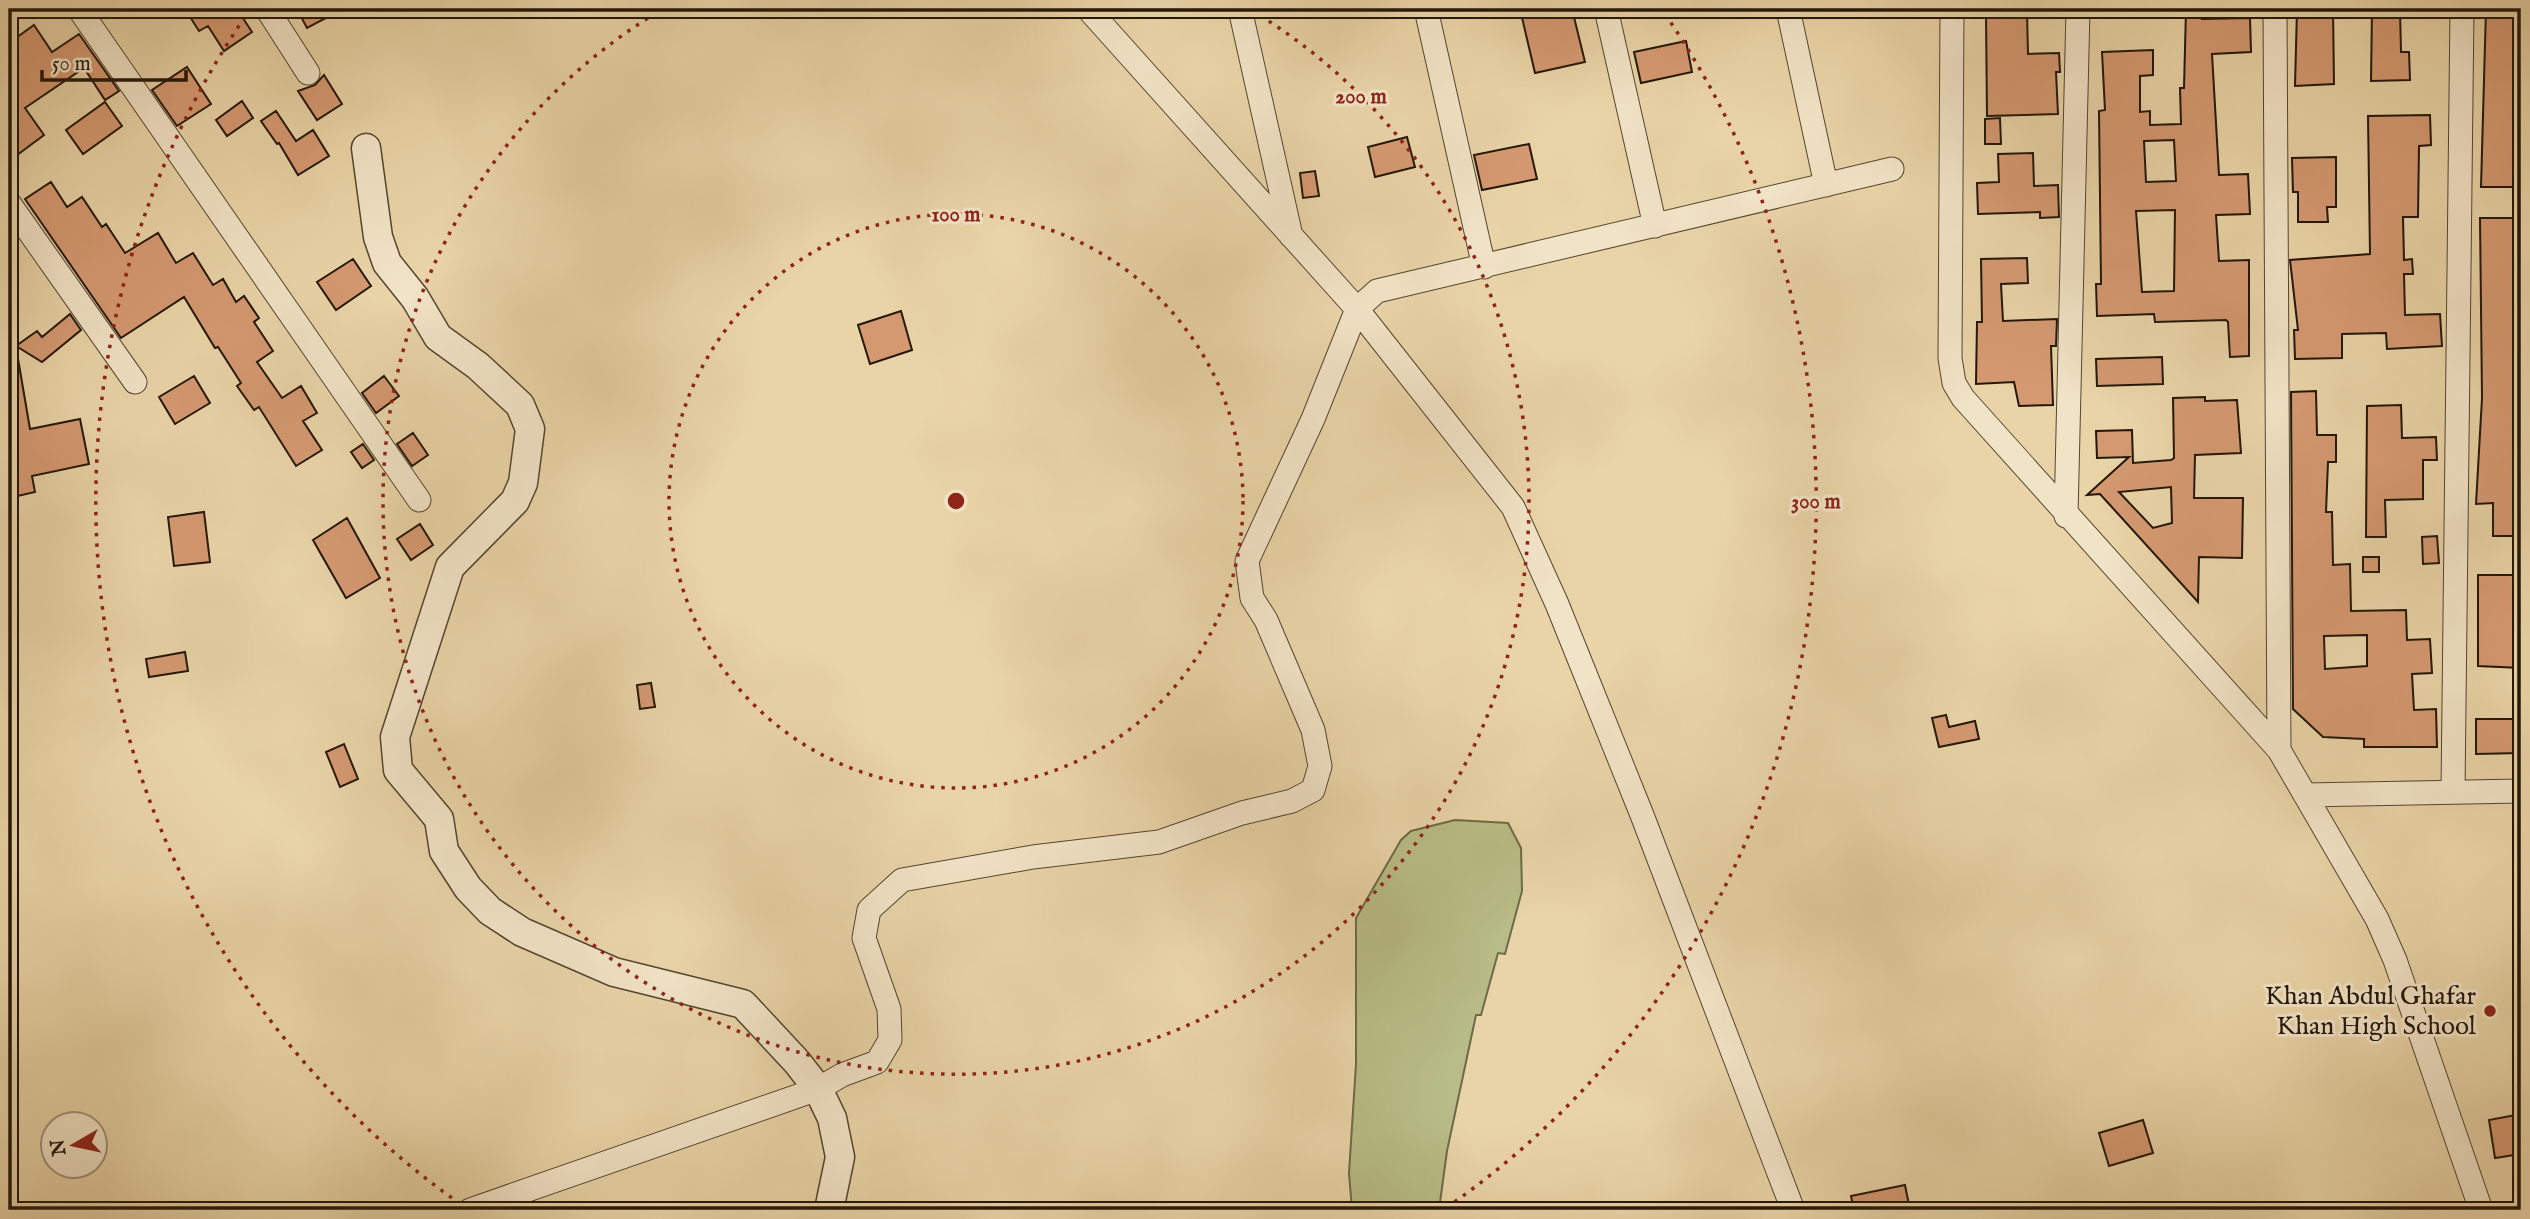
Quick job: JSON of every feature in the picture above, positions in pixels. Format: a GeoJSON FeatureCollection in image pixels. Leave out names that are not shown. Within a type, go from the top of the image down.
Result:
{"type":"FeatureCollection","features":[{"type":"Feature","properties":{"kind":"street"},"geometry":{"type":"LineString","coordinates":[[79,9],[419,500]]}},
{"type":"Feature","properties":{"kind":"street"},"geometry":{"type":"LineString","coordinates":[[267,9],[308,73]]}},
{"type":"Feature","properties":{"kind":"street"},"geometry":{"type":"LineString","coordinates":[[1088,9],[1357,309],[1513,507],[1557,604],[1642,815],[1793,1210]]}},
{"type":"Feature","properties":{"kind":"street"},"geometry":{"type":"LineString","coordinates":[[1240,9],[1292,239]]}},
{"type":"Feature","properties":{"kind":"street"},"geometry":{"type":"LineString","coordinates":[[1426,9],[1484,267]]}},
{"type":"Feature","properties":{"kind":"street"},"geometry":{"type":"LineString","coordinates":[[1606,9],[1654,226]]}},
{"type":"Feature","properties":{"kind":"street"},"geometry":{"type":"LineString","coordinates":[[1788,9],[1826,185]]}},
{"type":"Feature","properties":{"kind":"street"},"geometry":{"type":"LineString","coordinates":[[1952,9],[1950,331],[1954,383],[1963,398],[2066,516],[2278,750],[2377,919],[2395,960],[2481,1210]]}},
{"type":"Feature","properties":{"kind":"street"},"geometry":{"type":"LineString","coordinates":[[2066,516],[2078,9]]}},
{"type":"Feature","properties":{"kind":"street"},"geometry":{"type":"LineString","coordinates":[[2275,9],[2278,750]]}},
{"type":"Feature","properties":{"kind":"street"},"geometry":{"type":"LineString","coordinates":[[2453,792],[2462,9]]}},
{"type":"Feature","properties":{"kind":"street"},"geometry":{"type":"LineString","coordinates":[[366,148],[378,237],[387,263],[415,298],[438,337],[478,366],[520,405],[530,429],[523,483],[515,501],[450,567],[395,737],[398,770],[439,819],[444,851],[468,888],[490,911],[522,932],[614,972],[743,1004],[797,1062],[818,1089],[832,1118],[840,1157],[829,1210]]}},
{"type":"Feature","properties":{"kind":"street"},"geometry":{"type":"LineString","coordinates":[[470,1210],[818,1089],[842,1075],[877,1062],[890,1040],[889,1009],[864,938],[869,910],[902,880],[1033,857],[1158,842],[1242,813],[1292,802],[1313,790],[1320,766],[1313,730],[1281,652],[1252,598],[1247,561],[1313,419],[1357,309],[1377,291],[1892,169]]}},
{"type":"Feature","properties":{"kind":"street"},"geometry":{"type":"LineString","coordinates":[[9,204],[135,382]]}},
{"type":"Feature","properties":{"kind":"street"},"geometry":{"type":"LineString","coordinates":[[2305,795],[2521,792]]}},
{"type":"Feature","properties":{"kind":"green space"},"geometry":{"type":"Polygon","coordinates":[[[1455,820],[1508,823],[1521,848],[1522,891],[1505,954],[1498,953],[1481,1015],[1476,1015],[1447,1151],[1439,1210],[1352,1210],[1349,1173],[1356,1064],[1356,918],[1401,840],[1411,831],[1455,820]]]}},
{"type":"Feature","properties":{"kind":"building"},"geometry":{"type":"Polygon","coordinates":[[[185,9],[237,9],[252,32],[224,51],[208,26],[199,31],[185,9]]]}},
{"type":"Feature","properties":{"kind":"building"},"geometry":{"type":"Polygon","coordinates":[[[297,9],[343,9],[307,28],[297,9]]]}},
{"type":"Feature","properties":{"kind":"building"},"geometry":{"type":"Polygon","coordinates":[[[1520,9],[1572,9],[1585,62],[1535,73],[1520,9]]]}},
{"type":"Feature","properties":{"kind":"building"},"geometry":{"type":"Polygon","coordinates":[[[2186,9],[2201,9],[2202,19],[2250,18],[2251,52],[2212,54],[2219,175],[2248,174],[2250,214],[2216,215],[2219,261],[2249,260],[2249,356],[2230,357],[2226,320],[2155,322],[2154,314],[2097,316],[2096,284],[2101,284],[2099,111],[2105,110],[2102,52],[2153,50],[2153,75],[2140,76],[2140,112],[2150,111],[2150,125],[2181,124],[2180,88],[2184,88],[2186,9]],[[2174,140],[2144,141],[2146,182],[2176,181],[2174,140]],[[2175,210],[2136,211],[2142,292],[2174,291],[2175,210]]]}},
{"type":"Feature","properties":{"kind":"building"},"geometry":{"type":"Polygon","coordinates":[[[2297,9],[2333,9],[2334,84],[2295,86],[2297,9]]]}},
{"type":"Feature","properties":{"kind":"building"},"geometry":{"type":"Polygon","coordinates":[[[2372,9],[2400,9],[2401,52],[2409,52],[2410,80],[2371,81],[2372,9]]]}},
{"type":"Feature","properties":{"kind":"building"},"geometry":{"type":"Polygon","coordinates":[[[2486,9],[2521,9],[2521,187],[2481,187],[2486,9]]]}},
{"type":"Feature","properties":{"kind":"building"},"geometry":{"type":"Polygon","coordinates":[[[2027,12],[2028,54],[2059,53],[2060,72],[2056,72],[2058,114],[1987,116],[1986,14],[2027,12]]]}},
{"type":"Feature","properties":{"kind":"building"},"geometry":{"type":"Polygon","coordinates":[[[34,25],[52,52],[79,34],[119,91],[105,100],[84,68],[25,108],[44,135],[9,161],[9,43],[34,25]]]}},
{"type":"Feature","properties":{"kind":"building"},"geometry":{"type":"Polygon","coordinates":[[[1686,41],[1692,72],[1641,83],[1634,52],[1686,41]]]}},
{"type":"Feature","properties":{"kind":"building"},"geometry":{"type":"Polygon","coordinates":[[[187,67],[211,104],[177,126],[152,90],[187,67]]]}},
{"type":"Feature","properties":{"kind":"building"},"geometry":{"type":"Polygon","coordinates":[[[324,75],[342,104],[317,120],[298,91],[315,85],[324,75]]]}},
{"type":"Feature","properties":{"kind":"building"},"geometry":{"type":"Polygon","coordinates":[[[242,101],[253,118],[227,136],[216,120],[242,101]]]}},
{"type":"Feature","properties":{"kind":"building"},"geometry":{"type":"Polygon","coordinates":[[[105,102],[122,126],[83,154],[66,130],[105,102]]]}},
{"type":"Feature","properties":{"kind":"building"},"geometry":{"type":"Polygon","coordinates":[[[276,111],[296,141],[313,130],[329,156],[298,175],[279,143],[277,144],[261,121],[276,111]]]}},
{"type":"Feature","properties":{"kind":"building"},"geometry":{"type":"Polygon","coordinates":[[[2430,115],[2431,145],[2419,146],[2418,217],[2403,217],[2404,260],[2412,259],[2413,274],[2404,274],[2405,315],[2440,314],[2442,346],[2387,349],[2386,333],[2342,334],[2342,358],[2295,359],[2294,330],[2298,330],[2290,260],[2370,254],[2368,116],[2430,115]]]}},
{"type":"Feature","properties":{"kind":"building"},"geometry":{"type":"Polygon","coordinates":[[[2000,118],[2001,144],[1985,144],[1985,119],[2000,118]]]}},
{"type":"Feature","properties":{"kind":"building"},"geometry":{"type":"Polygon","coordinates":[[[1407,137],[1415,167],[1375,177],[1368,147],[1407,137]]]}},
{"type":"Feature","properties":{"kind":"building"},"geometry":{"type":"Polygon","coordinates":[[[1529,144],[1537,179],[1482,190],[1474,155],[1529,144]]]}},
{"type":"Feature","properties":{"kind":"building"},"geometry":{"type":"Polygon","coordinates":[[[2033,153],[2034,186],[2058,185],[2059,217],[2040,218],[2040,212],[1978,214],[1977,183],[1999,182],[1998,154],[2033,153]]]}},
{"type":"Feature","properties":{"kind":"building"},"geometry":{"type":"Polygon","coordinates":[[[2336,157],[2336,207],[2327,207],[2328,222],[2298,222],[2298,192],[2293,192],[2292,158],[2336,157]]]}},
{"type":"Feature","properties":{"kind":"building"},"geometry":{"type":"Polygon","coordinates":[[[1315,171],[1319,196],[1303,198],[1300,173],[1315,171]]]}},
{"type":"Feature","properties":{"kind":"building"},"geometry":{"type":"Polygon","coordinates":[[[51,182],[67,207],[82,197],[102,227],[106,224],[125,253],[158,233],[176,263],[193,253],[213,285],[223,279],[236,302],[244,296],[259,318],[254,322],[273,351],[257,362],[282,398],[301,386],[317,413],[303,421],[322,450],[296,466],[259,407],[254,410],[237,386],[241,383],[218,347],[215,348],[184,297],[121,338],[25,199],[51,182]]]}},
{"type":"Feature","properties":{"kind":"building"},"geometry":{"type":"Polygon","coordinates":[[[2480,218],[2521,218],[2521,432],[2518,432],[2521,536],[2493,536],[2493,503],[2476,504],[2482,398],[2480,218]]]}},
{"type":"Feature","properties":{"kind":"building"},"geometry":{"type":"Polygon","coordinates":[[[2027,258],[2028,283],[2001,284],[2003,321],[2057,319],[2056,346],[2051,346],[2053,405],[2019,406],[2014,382],[1976,384],[1977,322],[1982,322],[1981,259],[2027,258]]]}},
{"type":"Feature","properties":{"kind":"building"},"geometry":{"type":"Polygon","coordinates":[[[353,259],[371,286],[336,310],[317,282],[353,259]]]}},
{"type":"Feature","properties":{"kind":"building"},"geometry":{"type":"Polygon","coordinates":[[[901,311],[912,350],[870,364],[858,325],[901,311]]]}},
{"type":"Feature","properties":{"kind":"building"},"geometry":{"type":"Polygon","coordinates":[[[70,314],[81,330],[42,362],[16,346],[37,331],[42,337],[70,314]]]}},
{"type":"Feature","properties":{"kind":"building"},"geometry":{"type":"Polygon","coordinates":[[[17,353],[30,429],[80,419],[89,464],[32,476],[35,492],[9,498],[9,354],[17,353]]]}},
{"type":"Feature","properties":{"kind":"building"},"geometry":{"type":"Polygon","coordinates":[[[2162,357],[2163,384],[2097,386],[2096,359],[2162,357]]]}},
{"type":"Feature","properties":{"kind":"building"},"geometry":{"type":"Polygon","coordinates":[[[194,376],[210,403],[175,424],[159,397],[194,376]]]}},
{"type":"Feature","properties":{"kind":"building"},"geometry":{"type":"Polygon","coordinates":[[[384,376],[399,396],[376,413],[362,393],[384,376]]]}},
{"type":"Feature","properties":{"kind":"building"},"geometry":{"type":"Polygon","coordinates":[[[2316,391],[2317,435],[2336,435],[2336,462],[2328,462],[2326,512],[2332,512],[2333,565],[2350,564],[2351,611],[2406,610],[2407,640],[2430,639],[2432,673],[2412,674],[2414,710],[2436,709],[2437,747],[2364,747],[2364,739],[2323,737],[2293,709],[2291,392],[2316,391]],[[2367,635],[2324,636],[2325,669],[2367,666],[2367,635]]]}},
{"type":"Feature","properties":{"kind":"building"},"geometry":{"type":"Polygon","coordinates":[[[2173,398],[2237,400],[2241,453],[2195,455],[2194,498],[2243,498],[2242,558],[2199,557],[2198,602],[2100,494],[2087,495],[2129,457],[2097,458],[2096,431],[2132,430],[2133,463],[2174,458],[2173,398]],[[2171,487],[2119,492],[2153,528],[2172,523],[2171,487]]]}},
{"type":"Feature","properties":{"kind":"building"},"geometry":{"type":"Polygon","coordinates":[[[2401,405],[2402,438],[2436,437],[2437,460],[2423,460],[2423,499],[2385,500],[2386,537],[2366,537],[2367,406],[2401,405]]]}},
{"type":"Feature","properties":{"kind":"building"},"geometry":{"type":"Polygon","coordinates":[[[413,433],[428,455],[412,466],[397,444],[413,433]]]}},
{"type":"Feature","properties":{"kind":"building"},"geometry":{"type":"Polygon","coordinates":[[[363,444],[374,460],[362,468],[351,452],[363,444]]]}},
{"type":"Feature","properties":{"kind":"building"},"geometry":{"type":"Polygon","coordinates":[[[204,512],[210,562],[174,566],[168,517],[204,512]]]}},
{"type":"Feature","properties":{"kind":"building"},"geometry":{"type":"Polygon","coordinates":[[[347,518],[380,578],[346,598],[313,540],[347,518]]]}},
{"type":"Feature","properties":{"kind":"building"},"geometry":{"type":"Polygon","coordinates":[[[420,524],[433,545],[411,560],[397,539],[420,524]]]}},
{"type":"Feature","properties":{"kind":"building"},"geometry":{"type":"Polygon","coordinates":[[[2437,536],[2439,563],[2423,564],[2422,537],[2437,536]]]}},
{"type":"Feature","properties":{"kind":"building"},"geometry":{"type":"Polygon","coordinates":[[[2363,557],[2379,557],[2379,572],[2363,572],[2363,557]]]}},
{"type":"Feature","properties":{"kind":"building"},"geometry":{"type":"Polygon","coordinates":[[[2478,575],[2518,575],[2515,638],[2521,639],[2521,668],[2478,666],[2478,575]]]}},
{"type":"Feature","properties":{"kind":"building"},"geometry":{"type":"Polygon","coordinates":[[[185,652],[188,671],[149,677],[146,659],[185,652]]]}},
{"type":"Feature","properties":{"kind":"building"},"geometry":{"type":"Polygon","coordinates":[[[651,683],[655,707],[640,709],[637,685],[651,683]]]}},
{"type":"Feature","properties":{"kind":"building"},"geometry":{"type":"Polygon","coordinates":[[[1946,715],[1949,727],[1975,721],[1979,739],[1939,747],[1932,718],[1946,715]]]}},
{"type":"Feature","properties":{"kind":"building"},"geometry":{"type":"Polygon","coordinates":[[[2476,719],[2521,719],[2521,753],[2476,754],[2476,719]]]}},
{"type":"Feature","properties":{"kind":"building"},"geometry":{"type":"Polygon","coordinates":[[[344,744],[358,779],[340,787],[326,752],[344,744]]]}},
{"type":"Feature","properties":{"kind":"building"},"geometry":{"type":"Polygon","coordinates":[[[2521,1114],[2521,1154],[2495,1158],[2489,1120],[2521,1114]]]}},
{"type":"Feature","properties":{"kind":"building"},"geometry":{"type":"Polygon","coordinates":[[[2143,1120],[2153,1153],[2109,1166],[2099,1133],[2143,1120]]]}},
{"type":"Feature","properties":{"kind":"building"},"geometry":{"type":"Polygon","coordinates":[[[1905,1185],[1910,1210],[1854,1210],[1851,1196],[1905,1185]]]}},
{"type":"Feature","properties":{"kind":"place","name":"Khan Abdul Ghafar Khan High School"},"geometry":{"type":"Point","coordinates":[2490,1011]}}]}
